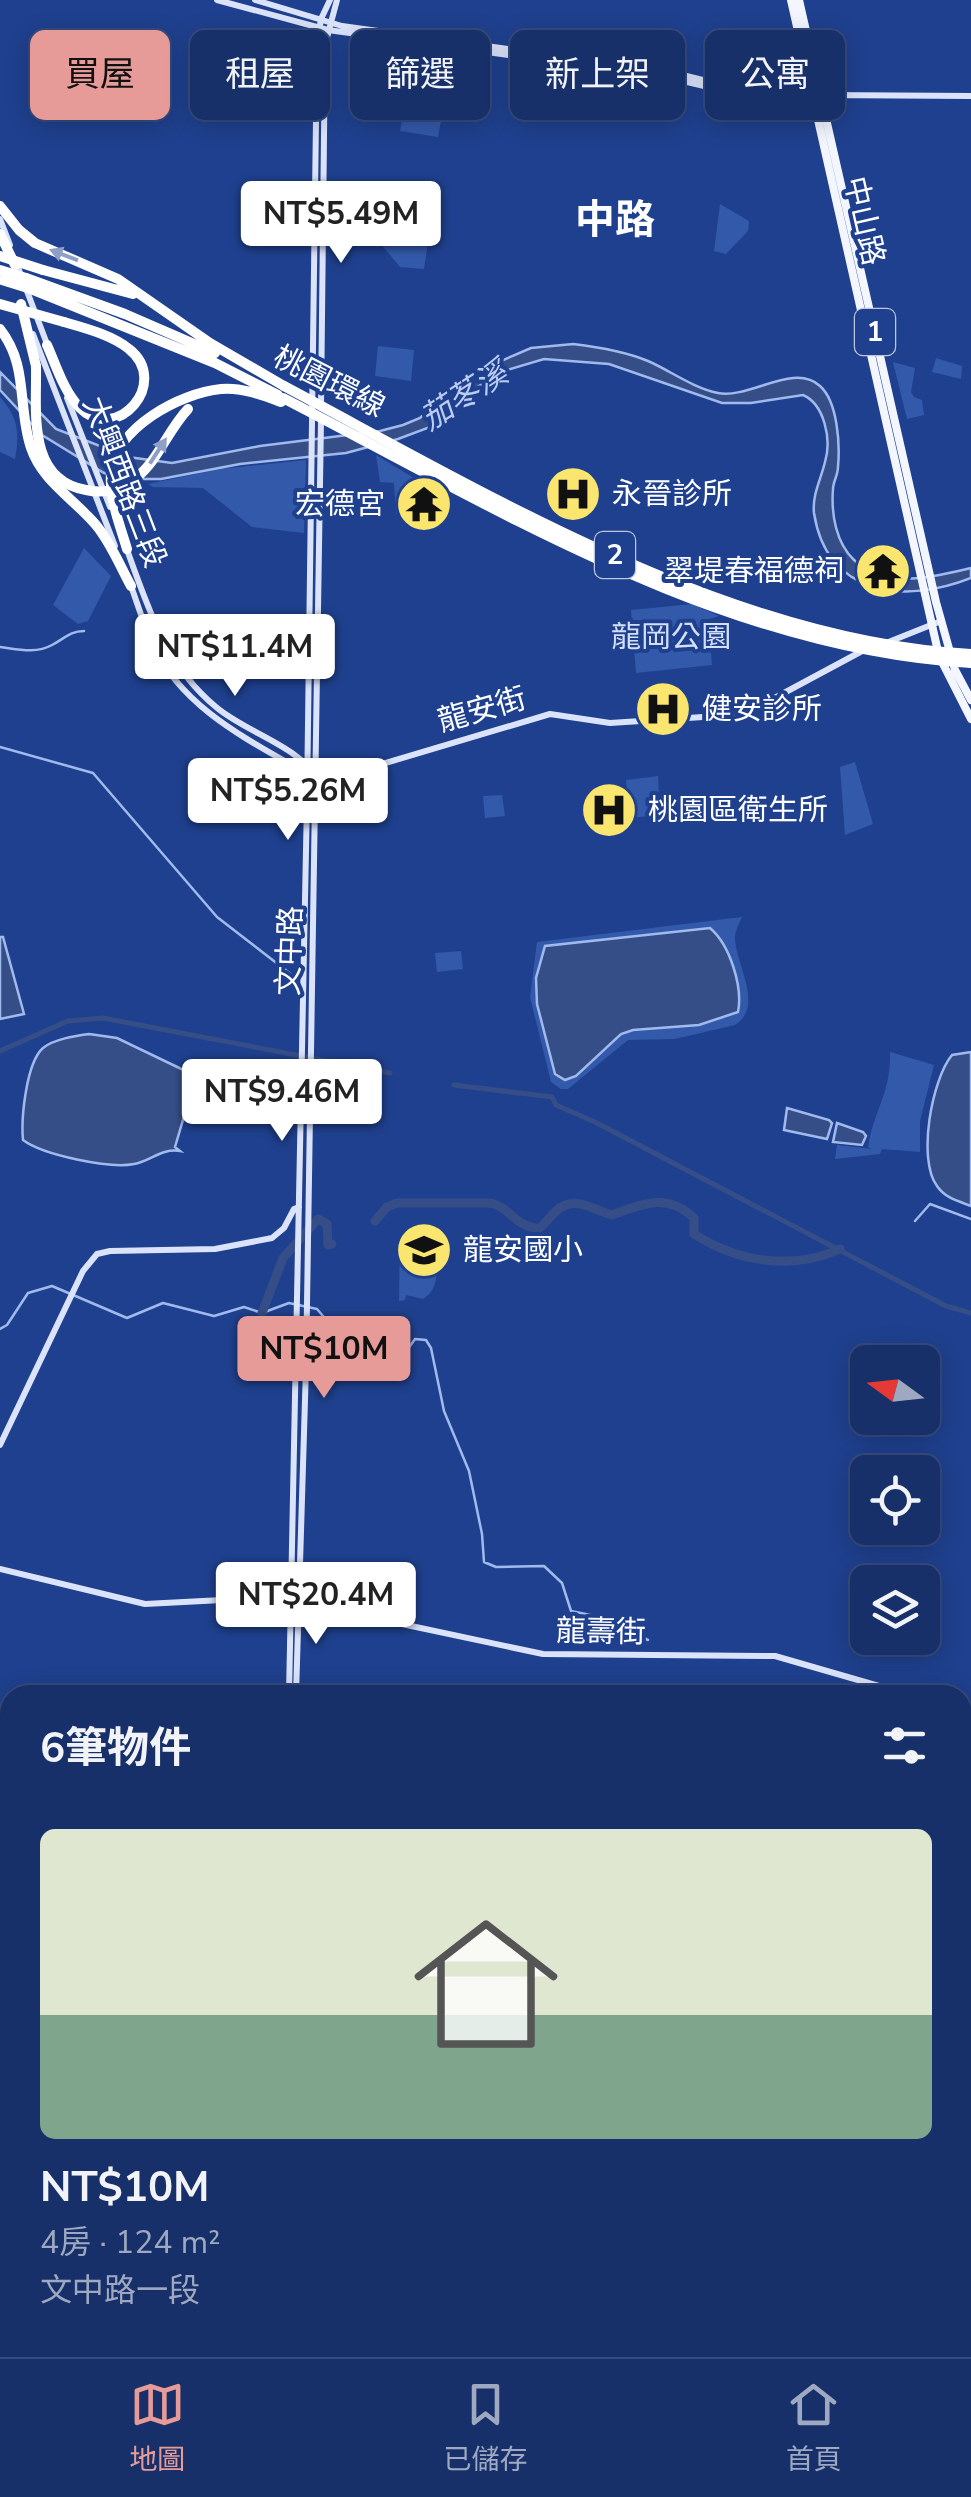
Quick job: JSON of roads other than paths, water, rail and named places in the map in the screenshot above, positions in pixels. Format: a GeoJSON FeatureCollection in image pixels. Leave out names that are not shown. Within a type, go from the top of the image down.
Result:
{"type":"FeatureCollection","features":[{"type":"Feature","properties":{"kind":"highway"},"geometry":{"type":"LineString","coordinates":[[0,206],[35,243],[118,279],[210,343],[284,386]]}},
{"type":"Feature","properties":{"kind":"highway"},"geometry":{"type":"LineString","coordinates":[[0,234],[27,284]]}},
{"type":"Feature","properties":{"kind":"highway"},"geometry":{"type":"LineString","coordinates":[[0,255],[127,291],[177,320]]}},
{"type":"Feature","properties":{"kind":"highway","name":"桃園環線"},"geometry":{"type":"LineString","coordinates":[[1,277],[125,314],[284,386],[512,506],[666,578],[820,628],[897,645],[971,654]]}},
{"type":"Feature","properties":{"kind":"highway","name":"桃園環線"},"geometry":{"type":"LineString","coordinates":[[27,284],[215,363],[577,548],[726,610],[857,646],[971,664]]}},
{"type":"Feature","properties":{"kind":"highway"},"geometry":{"type":"LineString","coordinates":[[0,304],[107,337],[131,350],[144,373],[140,400],[127,413],[114,418],[88,415],[69,392],[47,344]]}},
{"type":"Feature","properties":{"kind":"highway"},"geometry":{"type":"LineString","coordinates":[[21,304],[36,366],[40,449],[59,478],[82,490],[109,490],[132,482],[147,468],[188,409],[212,395],[246,391]]}},
{"type":"Feature","properties":{"kind":"highway"},"geometry":{"type":"LineString","coordinates":[[0,329],[15,352],[22,375],[27,432],[34,456],[49,478],[103,535],[131,586]]}},
{"type":"Feature","properties":{"kind":"highway"},"geometry":{"type":"LineString","coordinates":[[127,549],[111,474],[122,444],[144,420],[203,393],[226,388],[282,400]]}},
{"type":"Feature","properties":{"kind":"main road","name":"中山路"},"geometry":{"type":"LineString","coordinates":[[791,0],[799,30]]}},
{"type":"Feature","properties":{"kind":"main road","name":"中山路"},"geometry":{"type":"LineString","coordinates":[[799,0],[805,30]]}},
{"type":"Feature","properties":{"kind":"main road","name":"中山路"},"geometry":{"type":"LineString","coordinates":[[823,120],[936,623]]}},
{"type":"Feature","properties":{"kind":"main road","name":"1"},"geometry":{"type":"LineString","coordinates":[[936,623],[971,700]]}},
{"type":"Feature","properties":{"kind":"main road","name":"1"},"geometry":{"type":"LineString","coordinates":[[936,623],[939,656],[971,719]]}},
{"type":"Feature","properties":{"kind":"street"},"geometry":{"type":"LineString","coordinates":[[217,0],[324,25],[666,71],[705,81]]}},
{"type":"Feature","properties":{"kind":"street"},"geometry":{"type":"LineString","coordinates":[[255,0],[324,25]]}},
{"type":"Feature","properties":{"kind":"street"},"geometry":{"type":"LineString","coordinates":[[317,460],[324,25],[333,0]]}},
{"type":"Feature","properties":{"kind":"street"},"geometry":{"type":"LineString","coordinates":[[845,96],[971,96]]}},
{"type":"Feature","properties":{"kind":"street","name":"大興西路三段"},"geometry":{"type":"LineString","coordinates":[[0,218],[156,632],[181,670],[226,716],[308,762]]}},
{"type":"Feature","properties":{"kind":"street","name":"大興西路三段"},"geometry":{"type":"LineString","coordinates":[[0,255],[154,648],[202,708],[317,779]]}},
{"type":"Feature","properties":{"kind":"street","name":"文中路"},"geometry":{"type":"LineString","coordinates":[[304,1209],[307,774],[317,460]]}},
{"type":"Feature","properties":{"kind":"street","name":"文中路"},"geometry":{"type":"LineString","coordinates":[[307,995],[317,779],[317,460]]}},
{"type":"Feature","properties":{"kind":"street","name":"龍安街"},"geometry":{"type":"LineString","coordinates":[[317,779],[349,774],[550,714],[610,723],[734,716],[861,652],[936,623]]}},
{"type":"Feature","properties":{"kind":"street"},"geometry":{"type":"LineString","coordinates":[[308,762],[317,779]]}},
{"type":"Feature","properties":{"kind":"street"},"geometry":{"type":"LineString","coordinates":[[0,1446],[83,1272],[97,1254],[259,1242],[279,1234],[294,1209],[304,1209]]}},
{"type":"Feature","properties":{"kind":"street"},"geometry":{"type":"LineString","coordinates":[[293,1685],[306,1326],[298,1257],[299,1220],[304,1209]]}},
{"type":"Feature","properties":{"kind":"street"},"geometry":{"type":"LineString","coordinates":[[300,1440],[297,1324],[307,1249],[304,1209]]}},
{"type":"Feature","properties":{"kind":"street","name":"龍壽街"},"geometry":{"type":"LineString","coordinates":[[0,1569],[145,1604],[297,1596],[523,1651],[775,1656],[875,1685]]}},
{"type":"Feature","properties":{"kind":"water","name":"茄苳溪"},"geometry":{"type":"Polygon","coordinates":[[[573,344],[639,358],[718,393],[798,378],[820,386],[831,402],[838,436],[833,508],[839,537],[848,553],[880,575],[910,579],[971,568],[971,578],[921,591],[896,591],[873,587],[852,577],[835,562],[822,541],[814,513],[827,453],[827,433],[816,406],[803,395],[722,403],[609,364],[544,359],[507,370],[479,386],[457,410],[433,426],[398,439],[346,453],[240,464],[161,479],[129,479],[104,473],[42,435],[0,390],[0,372],[56,429],[128,457],[172,463],[403,425],[420,418],[460,383],[494,364],[531,348],[573,344]]]}},
{"type":"Feature","properties":{"kind":"water"},"geometry":{"type":"Polygon","coordinates":[[[710,928],[724,945],[733,967],[739,991],[738,1012],[699,1025],[621,1034],[576,1076],[565,1080],[555,1074],[537,1004],[536,978],[545,946],[710,928]]]}},
{"type":"Feature","properties":{"kind":"water"},"geometry":{"type":"Polygon","coordinates":[[[0,937],[24,1014],[0,1019],[0,937]]]}},
{"type":"Feature","properties":{"kind":"water"},"geometry":{"type":"Polygon","coordinates":[[[89,1034],[117,1038],[196,1076],[175,1147],[180,1151],[167,1151],[134,1164],[94,1163],[61,1156],[23,1140],[26,1092],[37,1055],[53,1042],[89,1034]]]}},
{"type":"Feature","properties":{"kind":"water"},"geometry":{"type":"Polygon","coordinates":[[[971,1052],[971,1206],[948,1196],[937,1186],[931,1174],[928,1139],[933,1100],[945,1066],[952,1055],[971,1052]]]}},
{"type":"Feature","properties":{"kind":"water"},"geometry":{"type":"Polygon","coordinates":[[[787,1108],[829,1120],[832,1123],[827,1139],[784,1130],[787,1108]]]}},
{"type":"Feature","properties":{"kind":"water"},"geometry":{"type":"Polygon","coordinates":[[[837,1123],[863,1132],[866,1136],[862,1145],[833,1142],[837,1123]]]}},
{"type":"Feature","properties":{"kind":"waterway"},"geometry":{"type":"LineString","coordinates":[[0,647],[40,649],[84,631]]}},
{"type":"Feature","properties":{"kind":"waterway"},"geometry":{"type":"LineString","coordinates":[[0,747],[93,773],[217,917],[292,975]]}},
{"type":"Feature","properties":{"kind":"waterway"},"geometry":{"type":"LineString","coordinates":[[0,1051],[68,1021],[103,1018],[390,1073]]}},
{"type":"Feature","properties":{"kind":"waterway"},"geometry":{"type":"LineString","coordinates":[[454,1085],[552,1097],[556,1105],[946,1306],[971,1313]]}},
{"type":"Feature","properties":{"kind":"waterway"},"geometry":{"type":"LineString","coordinates":[[375,1221],[387,1207],[397,1203],[491,1203],[522,1224],[538,1229],[556,1211],[570,1204],[612,1215],[644,1204],[664,1203],[694,1218],[694,1234],[747,1257],[803,1260],[840,1249]]}},
{"type":"Feature","properties":{"kind":"waterway"},"geometry":{"type":"LineString","coordinates":[[915,1221],[930,1204],[971,1219]]}},
{"type":"Feature","properties":{"kind":"waterway"},"geometry":{"type":"LineString","coordinates":[[262,1313],[283,1258],[318,1219],[327,1224],[328,1245],[332,1244]]}},
{"type":"Feature","properties":{"kind":"waterway"},"geometry":{"type":"LineString","coordinates":[[0,1329],[7,1325],[28,1293],[52,1286],[127,1318],[163,1303],[214,1316],[244,1307],[262,1313],[289,1303],[317,1309],[346,1343],[369,1342],[388,1355],[408,1349],[415,1339],[426,1340],[444,1411],[469,1471],[484,1562],[496,1567],[544,1566],[562,1583],[571,1611],[600,1617],[648,1640]]}},
{"type":"Feature","properties":{"kind":"place","name":"永晉診所"},"geometry":{"type":"Point","coordinates":[573,494]}},
{"type":"Feature","properties":{"kind":"place","name":"宏德宮"},"geometry":{"type":"Point","coordinates":[424,504]}},
{"type":"Feature","properties":{"kind":"place","name":"翠堤春福德祠"},"geometry":{"type":"Point","coordinates":[883,571]}},
{"type":"Feature","properties":{"kind":"place","name":"健安診所"},"geometry":{"type":"Point","coordinates":[663,709]}},
{"type":"Feature","properties":{"kind":"place","name":"桃園區衛生所"},"geometry":{"type":"Point","coordinates":[609,810]}},
{"type":"Feature","properties":{"kind":"place","name":"龍安國小"},"geometry":{"type":"Point","coordinates":[424,1250]}},
{"type":"Feature","properties":{"kind":"district","name":"中路"},"geometry":{"type":"Point","coordinates":[615,220]}},
{"type":"Feature","properties":{"kind":"park label","name":"龍岡公園"},"geometry":{"type":"Point","coordinates":[671,637]}}]}
